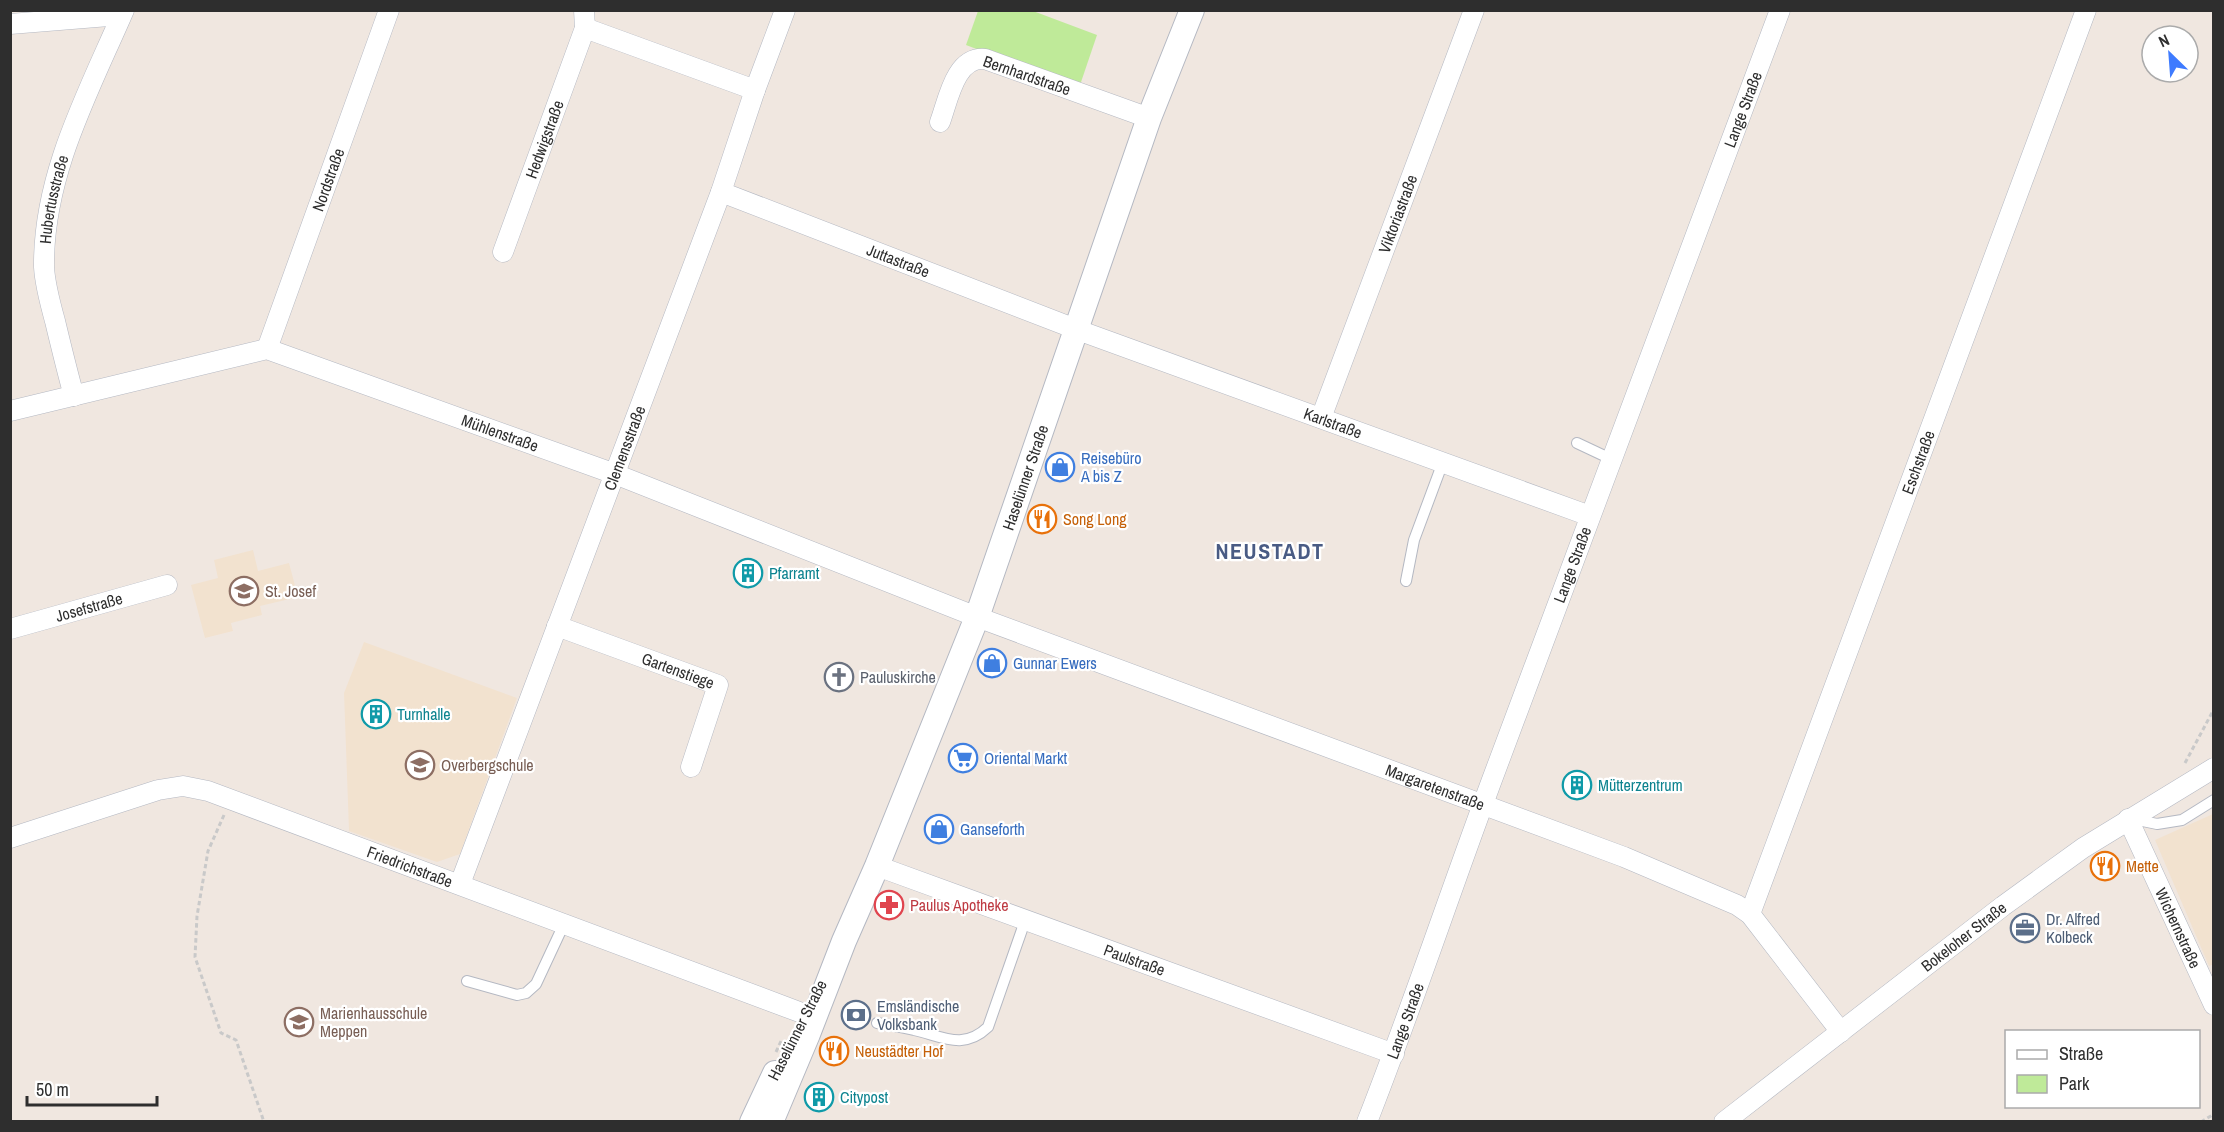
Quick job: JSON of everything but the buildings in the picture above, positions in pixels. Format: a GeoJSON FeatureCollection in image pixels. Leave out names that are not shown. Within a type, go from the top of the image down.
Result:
{"type":"FeatureCollection","features":[{"type":"Feature","properties":{"kind":"street","name":"Nordstraße"},"geometry":{"type":"LineString","coordinates":[[267,349],[389,10]]}},
{"type":"Feature","properties":{"kind":"street","name":"Clemensstraße"},"geometry":{"type":"LineString","coordinates":[[460,884],[721,192],[784,10]]}},
{"type":"Feature","properties":{"kind":"street","name":"Haselünner Straße"},"geometry":{"type":"LineString","coordinates":[[771,1122],[977,617],[1149,118],[1192,10]]}},
{"type":"Feature","properties":{"kind":"street","name":"Viktoriastraße"},"geometry":{"type":"LineString","coordinates":[[1321,418],[1474,10]]}},
{"type":"Feature","properties":{"kind":"street","name":"Lange Straße"},"geometry":{"type":"LineString","coordinates":[[1367,1122],[1394,1054],[1482,806],[1780,10]]}},
{"type":"Feature","properties":{"kind":"street","name":"Eschstraße"},"geometry":{"type":"LineString","coordinates":[[1750,914],[2086,10]]}},
{"type":"Feature","properties":{"kind":"street"},"geometry":{"type":"LineString","coordinates":[[10,24],[123,13]]}},
{"type":"Feature","properties":{"kind":"street","name":"Hubertusstraße"},"geometry":{"type":"LineString","coordinates":[[74,396],[47,290],[44,267],[49,206],[74,124],[123,13]]}},
{"type":"Feature","properties":{"kind":"street","name":"Hedwigstraße"},"geometry":{"type":"LineString","coordinates":[[503,252],[584,19],[755,90]]}},
{"type":"Feature","properties":{"kind":"street","name":"Bernhardstraße"},"geometry":{"type":"LineString","coordinates":[[940,122],[959,72],[965,64],[976,58],[985,59],[1149,118]]}},
{"type":"Feature","properties":{"kind":"street","name":"Juttastraße"},"geometry":{"type":"LineString","coordinates":[[721,192],[1077,329]]}},
{"type":"Feature","properties":{"kind":"street","name":"Karlstraße"},"geometry":{"type":"LineString","coordinates":[[1077,329],[1590,516]]}},
{"type":"Feature","properties":{"kind":"street"},"geometry":{"type":"LineString","coordinates":[[10,411],[267,349]]}},
{"type":"Feature","properties":{"kind":"street","name":"Mühlenstraße"},"geometry":{"type":"LineString","coordinates":[[267,349],[615,474],[977,617]]}},
{"type":"Feature","properties":{"kind":"street","name":"Josefstraße"},"geometry":{"type":"LineString","coordinates":[[10,629],[168,585]]}},
{"type":"Feature","properties":{"kind":"street","name":"Margaretenstraße"},"geometry":{"type":"LineString","coordinates":[[977,617],[1624,857],[1737,905],[1750,914],[1841,1032]]}},
{"type":"Feature","properties":{"kind":"street","name":"Gartenstiege"},"geometry":{"type":"LineString","coordinates":[[557,626],[718,686],[690,767]]}},
{"type":"Feature","properties":{"kind":"street","name":"Bokeloher Straße"},"geometry":{"type":"LineString","coordinates":[[1724,1122],[2003,906],[2083,848],[2214,768]]}},
{"type":"Feature","properties":{"kind":"street","name":"Friedrichstraße"},"geometry":{"type":"LineString","coordinates":[[11,834],[158,790],[183,786],[208,791],[802,1013]]}},
{"type":"Feature","properties":{"kind":"street","name":"Wichernstraße"},"geometry":{"type":"LineString","coordinates":[[2128,819],[2214,1005]]}},
{"type":"Feature","properties":{"kind":"street","name":"Paulstraße"},"geometry":{"type":"LineString","coordinates":[[877,866],[1394,1054]]}},
{"type":"Feature","properties":{"kind":"street","name":"Haselünner Straße"},"geometry":{"type":"LineString","coordinates":[[752,1122],[802,1013],[844,940]]}},
{"type":"Feature","properties":{"kind":"lane"},"geometry":{"type":"LineString","coordinates":[[1577,443],[1611,459]]}},
{"type":"Feature","properties":{"kind":"lane"},"geometry":{"type":"LineString","coordinates":[[1406,581],[1414,540],[1443,462]]}},
{"type":"Feature","properties":{"kind":"lane"},"geometry":{"type":"LineString","coordinates":[[2128,819],[2145,820],[2157,824],[2182,819],[2214,801]]}},
{"type":"Feature","properties":{"kind":"lane"},"geometry":{"type":"LineString","coordinates":[[877,1023],[916,1030],[958,1042],[979,1036],[988,1027],[1025,921]]}},
{"type":"Feature","properties":{"kind":"lane"},"geometry":{"type":"LineString","coordinates":[[467,981],[517,995],[526,993],[536,984],[564,924]]}},
{"type":"Feature","properties":{"kind":"path"},"geometry":{"type":"LineString","coordinates":[[231,800],[208,851],[197,916],[195,957],[221,1033],[236,1040],[264,1122]]}},
{"type":"Feature","properties":{"kind":"path"},"geometry":{"type":"LineString","coordinates":[[2201,1122],[2214,1114]]}},
{"type":"Feature","properties":{"kind":"shaded area","name":"St. Josef"},"geometry":{"type":"Polygon","coordinates":[[[253,550],[258,571],[289,563],[298,597],[260,606],[262,615],[231,623],[233,631],[205,638],[191,585],[218,578],[214,560],[253,550]]]}},
{"type":"Feature","properties":{"kind":"shaded area","name":"Overbergschule"},"geometry":{"type":"Polygon","coordinates":[[[364,642],[517,698],[460,854],[437,862],[349,831],[344,693],[364,642]]]}},
{"type":"Feature","properties":{"kind":"shaded area"},"geometry":{"type":"Polygon","coordinates":[[[2213,814],[2214,964],[2209,966],[2155,840],[2213,814]]]}},
{"type":"Feature","properties":{"kind":"green space"},"geometry":{"type":"Polygon","coordinates":[[[978,11],[1033,11],[1097,35],[1079,88],[966,45],[978,11]]]}},
{"type":"Feature","properties":{"kind":"place","name":"Reisebüro A bis Z"},"geometry":{"type":"Point","coordinates":[1060,467]}},
{"type":"Feature","properties":{"kind":"place","name":"Song Long"},"geometry":{"type":"Point","coordinates":[1042,519]}},
{"type":"Feature","properties":{"kind":"place","name":"Pfarramt"},"geometry":{"type":"Point","coordinates":[748,573]}},
{"type":"Feature","properties":{"kind":"place","name":"St. Josef"},"geometry":{"type":"Point","coordinates":[244,591]}},
{"type":"Feature","properties":{"kind":"place","name":"Gunnar Ewers"},"geometry":{"type":"Point","coordinates":[992,663]}},
{"type":"Feature","properties":{"kind":"place","name":"Pauluskirche"},"geometry":{"type":"Point","coordinates":[839,677]}},
{"type":"Feature","properties":{"kind":"place","name":"Turnhalle"},"geometry":{"type":"Point","coordinates":[376,714]}},
{"type":"Feature","properties":{"kind":"place","name":"Oriental Markt"},"geometry":{"type":"Point","coordinates":[963,758]}},
{"type":"Feature","properties":{"kind":"place","name":"Overbergschule"},"geometry":{"type":"Point","coordinates":[420,765]}},
{"type":"Feature","properties":{"kind":"place","name":"Mütterzentrum"},"geometry":{"type":"Point","coordinates":[1577,785]}},
{"type":"Feature","properties":{"kind":"place","name":"Ganseforth"},"geometry":{"type":"Point","coordinates":[939,829]}},
{"type":"Feature","properties":{"kind":"place","name":"Mette"},"geometry":{"type":"Point","coordinates":[2105,866]}},
{"type":"Feature","properties":{"kind":"place","name":"Paulus Apotheke"},"geometry":{"type":"Point","coordinates":[889,905]}},
{"type":"Feature","properties":{"kind":"place","name":"Dr. Alfred Kolbeck"},"geometry":{"type":"Point","coordinates":[2025,928]}},
{"type":"Feature","properties":{"kind":"place","name":"Emsländische Volksbank"},"geometry":{"type":"Point","coordinates":[856,1015]}},
{"type":"Feature","properties":{"kind":"place","name":"Marienhausschule Meppen"},"geometry":{"type":"Point","coordinates":[299,1022]}},
{"type":"Feature","properties":{"kind":"place","name":"Neustädter Hof"},"geometry":{"type":"Point","coordinates":[834,1051]}},
{"type":"Feature","properties":{"kind":"place","name":"Citypost"},"geometry":{"type":"Point","coordinates":[819,1097]}},
{"type":"Feature","properties":{"kind":"district","name":"NEUSTADT"},"geometry":{"type":"Point","coordinates":[1270,551]}}]}
